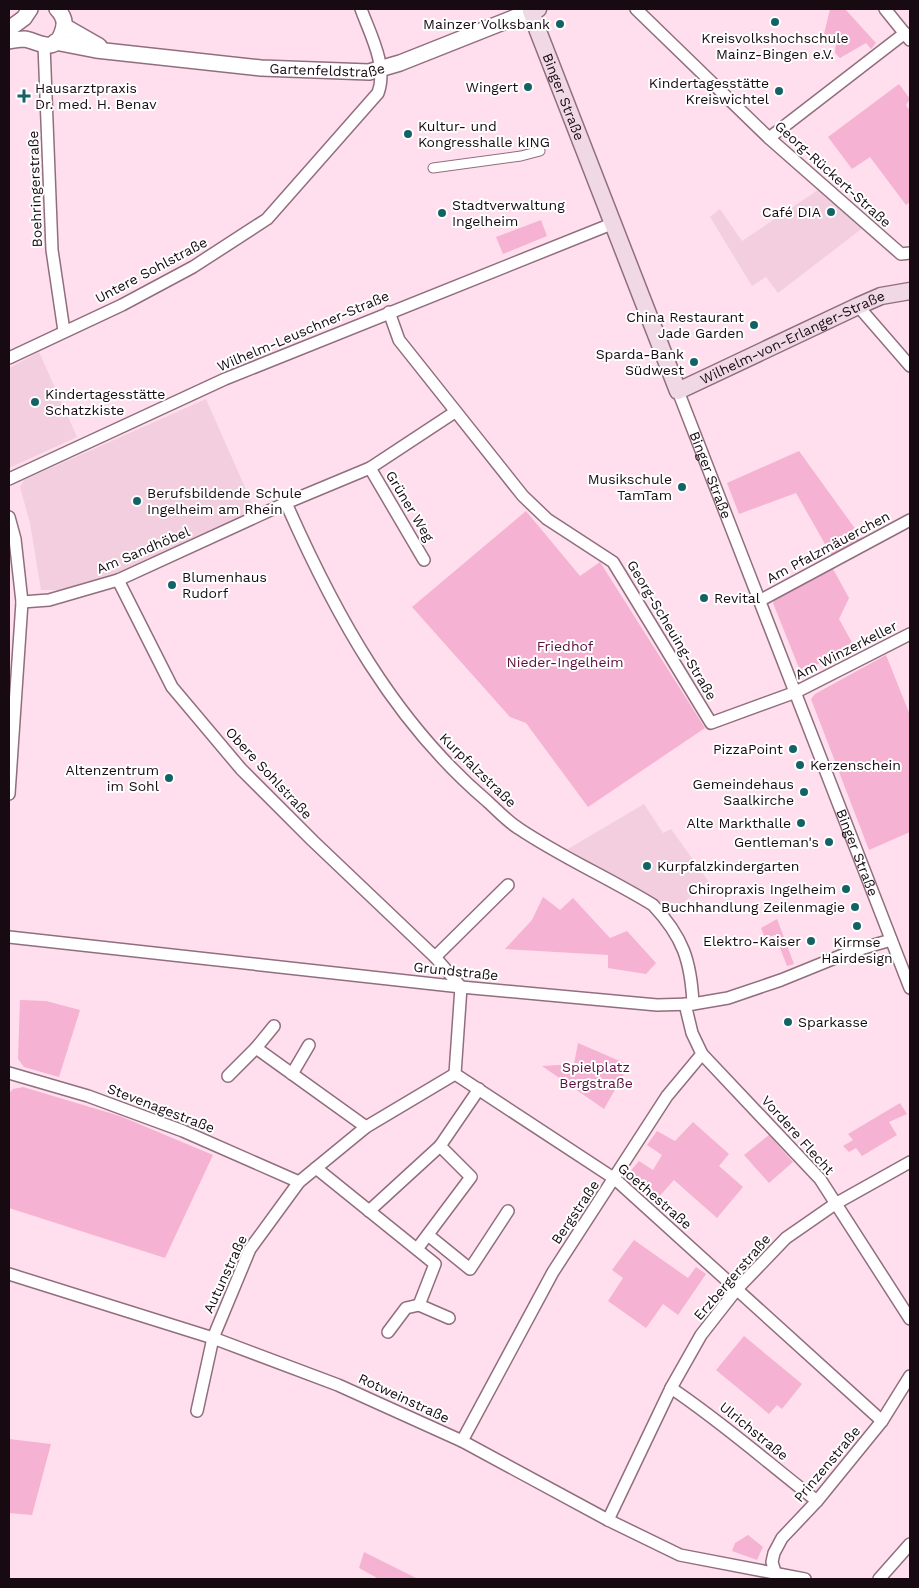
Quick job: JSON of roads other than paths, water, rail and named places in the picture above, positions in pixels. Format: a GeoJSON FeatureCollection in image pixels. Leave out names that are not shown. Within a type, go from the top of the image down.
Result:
{"type":"FeatureCollection","features":[{"type":"Feature","properties":{"kind":"main road","name":"Binger Straße"},"geometry":{"type":"LineString","coordinates":[[533,10],[678,391]]}},
{"type":"Feature","properties":{"kind":"main road","name":"Wilhelm-von-Erlanger-Straße"},"geometry":{"type":"LineString","coordinates":[[678,391],[881,296],[910,292]]}},
{"type":"Feature","properties":{"kind":"street"},"geometry":{"type":"LineString","coordinates":[[50,44],[63,32],[64,20],[58,9]]}},
{"type":"Feature","properties":{"kind":"street","name":"Untere Sohlstraße"},"geometry":{"type":"LineString","coordinates":[[9,358],[193,267],[267,219],[378,93],[380,86],[379,70],[375,46],[361,9]]}},
{"type":"Feature","properties":{"kind":"street","name":"Georg-Rückert-Straße"},"geometry":{"type":"LineString","coordinates":[[636,9],[769,138],[901,254],[908,254]]}},
{"type":"Feature","properties":{"kind":"street"},"geometry":{"type":"LineString","coordinates":[[769,138],[908,36],[885,9]]}},
{"type":"Feature","properties":{"kind":"street","name":"Gartenfeldstraße"},"geometry":{"type":"LineString","coordinates":[[29,40],[96,50],[262,68],[359,72],[379,70],[533,10]]}},
{"type":"Feature","properties":{"kind":"street"},"geometry":{"type":"LineString","coordinates":[[9,29],[27,12]]}},
{"type":"Feature","properties":{"kind":"street"},"geometry":{"type":"LineString","coordinates":[[9,42],[29,40],[24,30],[27,12]]}},
{"type":"Feature","properties":{"kind":"street","name":"Gartenfeldstraße"},"geometry":{"type":"LineString","coordinates":[[64,26],[95,44],[112,51]]}},
{"type":"Feature","properties":{"kind":"street","name":"Boehringerstraße"},"geometry":{"type":"LineString","coordinates":[[50,44],[52,250],[64,331]]}},
{"type":"Feature","properties":{"kind":"street"},"geometry":{"type":"LineString","coordinates":[[433,168],[521,156],[540,151]]}},
{"type":"Feature","properties":{"kind":"street","name":"Wilhelm-Leuschner-Straße"},"geometry":{"type":"LineString","coordinates":[[9,480],[225,379],[614,223]]}},
{"type":"Feature","properties":{"kind":"street"},"geometry":{"type":"LineString","coordinates":[[858,306],[910,366]]}},
{"type":"Feature","properties":{"kind":"street","name":"Georg-Scheuing-Straße"},"geometry":{"type":"LineString","coordinates":[[389,312],[399,340],[523,496],[547,519],[613,562],[711,723],[796,692]]}},
{"type":"Feature","properties":{"kind":"street","name":"Binger Straße"},"geometry":{"type":"LineString","coordinates":[[678,391],[910,988]]}},
{"type":"Feature","properties":{"kind":"street","name":"Am Sandhöbel"},"geometry":{"type":"LineString","coordinates":[[22,602],[49,600],[118,580],[286,502],[370,468],[455,412]]}},
{"type":"Feature","properties":{"kind":"street","name":"Grüner Weg"},"geometry":{"type":"LineString","coordinates":[[370,468],[424,560]]}},
{"type":"Feature","properties":{"kind":"street","name":"Kurpfalzstraße"},"geometry":{"type":"LineString","coordinates":[[286,502],[314,566],[345,626],[373,671],[436,752],[472,788],[517,828],[653,905],[668,922],[686,954],[690,968],[689,1004]]}},
{"type":"Feature","properties":{"kind":"street"},"geometry":{"type":"LineString","coordinates":[[9,518],[16,539],[22,602],[9,794]]}},
{"type":"Feature","properties":{"kind":"street","name":"Am Pfalzmäuerchen"},"geometry":{"type":"LineString","coordinates":[[760,600],[910,520]]}},
{"type":"Feature","properties":{"kind":"street","name":"Obere Sohlstraße"},"geometry":{"type":"LineString","coordinates":[[118,580],[172,687],[241,769],[313,842],[436,957],[461,987]]}},
{"type":"Feature","properties":{"kind":"street","name":"Am Winzerkeller"},"geometry":{"type":"LineString","coordinates":[[796,692],[910,634]]}},
{"type":"Feature","properties":{"kind":"street"},"geometry":{"type":"LineString","coordinates":[[436,957],[508,885]]}},
{"type":"Feature","properties":{"kind":"street","name":"Grundstraße"},"geometry":{"type":"LineString","coordinates":[[9,937],[610,1002],[689,1004],[728,998],[797,974],[850,952],[891,940]]}},
{"type":"Feature","properties":{"kind":"street"},"geometry":{"type":"LineString","coordinates":[[455,1074],[461,987]]}},
{"type":"Feature","properties":{"kind":"street"},"geometry":{"type":"LineString","coordinates":[[689,1004],[692,1033],[702,1054]]}},
{"type":"Feature","properties":{"kind":"street"},"geometry":{"type":"LineString","coordinates":[[228,1076],[256,1048],[274,1026]]}},
{"type":"Feature","properties":{"kind":"street"},"geometry":{"type":"LineString","coordinates":[[292,1074],[309,1046]]}},
{"type":"Feature","properties":{"kind":"street"},"geometry":{"type":"LineString","coordinates":[[256,1048],[366,1128]]}},
{"type":"Feature","properties":{"kind":"street","name":"Bergstraße"},"geometry":{"type":"LineString","coordinates":[[462,1441],[552,1272],[615,1179],[667,1096],[702,1054]]}},
{"type":"Feature","properties":{"kind":"street","name":"Vordere Flecht"},"geometry":{"type":"LineString","coordinates":[[702,1054],[820,1179],[910,1319]]}},
{"type":"Feature","properties":{"kind":"street","name":"Stevenagestraße"},"geometry":{"type":"LineString","coordinates":[[9,1073],[88,1096],[183,1130],[299,1182]]}},
{"type":"Feature","properties":{"kind":"street","name":"Goethestraße"},"geometry":{"type":"LineString","coordinates":[[455,1074],[615,1179],[882,1422]]}},
{"type":"Feature","properties":{"kind":"street","name":"Autunstraße"},"geometry":{"type":"LineString","coordinates":[[197,1411],[213,1338],[250,1249],[299,1182],[366,1128],[455,1074]]}},
{"type":"Feature","properties":{"kind":"street"},"geometry":{"type":"LineString","coordinates":[[369,1211],[440,1146],[479,1090]]}},
{"type":"Feature","properties":{"kind":"street"},"geometry":{"type":"LineString","coordinates":[[416,1249],[472,1177],[440,1146]]}},
{"type":"Feature","properties":{"kind":"street","name":"Erzbergerstraße"},"geometry":{"type":"LineString","coordinates":[[608,1520],[671,1388],[701,1335],[737,1289],[786,1238],[835,1204],[910,1162]]}},
{"type":"Feature","properties":{"kind":"street"},"geometry":{"type":"LineString","coordinates":[[316,1168],[435,1264],[419,1305]]}},
{"type":"Feature","properties":{"kind":"street"},"geometry":{"type":"LineString","coordinates":[[428,1235],[470,1269],[508,1211]]}},
{"type":"Feature","properties":{"kind":"street","name":"Rotweinstraße"},"geometry":{"type":"LineString","coordinates":[[9,1274],[213,1338],[338,1385],[462,1441],[608,1520],[680,1555],[804,1579]]}},
{"type":"Feature","properties":{"kind":"street"},"geometry":{"type":"LineString","coordinates":[[388,1332],[406,1308],[419,1305],[449,1318]]}},
{"type":"Feature","properties":{"kind":"street","name":"Prinzenstraße"},"geometry":{"type":"LineString","coordinates":[[775,1572],[772,1562],[774,1553],[782,1538],[817,1501],[882,1422],[910,1376]]}},
{"type":"Feature","properties":{"kind":"street","name":"Ulrichstraße"},"geometry":{"type":"LineString","coordinates":[[671,1388],[714,1417],[743,1444],[817,1501]]}},
{"type":"Feature","properties":{"kind":"street"},"geometry":{"type":"LineString","coordinates":[[879,1579],[910,1544]]}},
{"type":"Feature","properties":{"kind":"place","name":"Kreisvolkshochschule Mainz-Bingen e.V."},"geometry":{"type":"Point","coordinates":[775,22]}},
{"type":"Feature","properties":{"kind":"place","name":"Mainzer Volksbank"},"geometry":{"type":"Point","coordinates":[560,24]}},
{"type":"Feature","properties":{"kind":"place","name":"Wingert"},"geometry":{"type":"Point","coordinates":[528,87]}},
{"type":"Feature","properties":{"kind":"place","name":"Kindertagesstätte Kreiswichtel"},"geometry":{"type":"Point","coordinates":[779,91]}},
{"type":"Feature","properties":{"kind":"place","name":"Hausarztpraxis Dr. med. H. Benav"},"geometry":{"type":"Point","coordinates":[24,96]}},
{"type":"Feature","properties":{"kind":"place","name":"Kultur- und Kongresshalle kING"},"geometry":{"type":"Point","coordinates":[408,134]}},
{"type":"Feature","properties":{"kind":"place","name":"Café DIA"},"geometry":{"type":"Point","coordinates":[831,212]}},
{"type":"Feature","properties":{"kind":"place","name":"Stadtverwaltung Ingelheim"},"geometry":{"type":"Point","coordinates":[442,213]}},
{"type":"Feature","properties":{"kind":"place","name":"China Restaurant Jade Garden"},"geometry":{"type":"Point","coordinates":[754,325]}},
{"type":"Feature","properties":{"kind":"place","name":"Sparda-Bank Südwest"},"geometry":{"type":"Point","coordinates":[694,362]}},
{"type":"Feature","properties":{"kind":"place","name":"Kindertagesstätte Schatzkiste"},"geometry":{"type":"Point","coordinates":[35,402]}},
{"type":"Feature","properties":{"kind":"place","name":"Musikschule TamTam"},"geometry":{"type":"Point","coordinates":[682,487]}},
{"type":"Feature","properties":{"kind":"place","name":"Berufsbildende Schule Ingelheim am Rhein"},"geometry":{"type":"Point","coordinates":[137,501]}},
{"type":"Feature","properties":{"kind":"place","name":"Blumenhaus Rudorf"},"geometry":{"type":"Point","coordinates":[172,585]}},
{"type":"Feature","properties":{"kind":"place","name":"Revital"},"geometry":{"type":"Point","coordinates":[704,598]}},
{"type":"Feature","properties":{"kind":"place","name":"PizzaPoint"},"geometry":{"type":"Point","coordinates":[793,749]}},
{"type":"Feature","properties":{"kind":"place","name":"Kerzenschein"},"geometry":{"type":"Point","coordinates":[800,765]}},
{"type":"Feature","properties":{"kind":"place","name":"Altenzentrum im Sohl"},"geometry":{"type":"Point","coordinates":[169,778]}},
{"type":"Feature","properties":{"kind":"place","name":"Gemeindehaus Saalkirche"},"geometry":{"type":"Point","coordinates":[804,792]}},
{"type":"Feature","properties":{"kind":"place","name":"Alte Markthalle"},"geometry":{"type":"Point","coordinates":[801,823]}},
{"type":"Feature","properties":{"kind":"place","name":"Gentleman's"},"geometry":{"type":"Point","coordinates":[829,842]}},
{"type":"Feature","properties":{"kind":"place","name":"Kurpfalzkindergarten"},"geometry":{"type":"Point","coordinates":[647,866]}},
{"type":"Feature","properties":{"kind":"place","name":"Chiropraxis Ingelheim"},"geometry":{"type":"Point","coordinates":[846,889]}},
{"type":"Feature","properties":{"kind":"place","name":"Buchhandlung Zeilenmagie"},"geometry":{"type":"Point","coordinates":[855,907]}},
{"type":"Feature","properties":{"kind":"place","name":"Kirmse Hairdesign"},"geometry":{"type":"Point","coordinates":[857,926]}},
{"type":"Feature","properties":{"kind":"place","name":"Elektro-Kaiser"},"geometry":{"type":"Point","coordinates":[811,941]}},
{"type":"Feature","properties":{"kind":"place","name":"Sparkasse"},"geometry":{"type":"Point","coordinates":[788,1022]}},
{"type":"Feature","properties":{"kind":"park label","name":"Friedhof Nieder-Ingelheim"},"geometry":{"type":"Point","coordinates":[565,654]}},
{"type":"Feature","properties":{"kind":"park label","name":"Spielplatz Bergstraße"},"geometry":{"type":"Point","coordinates":[596,1076]}}]}
